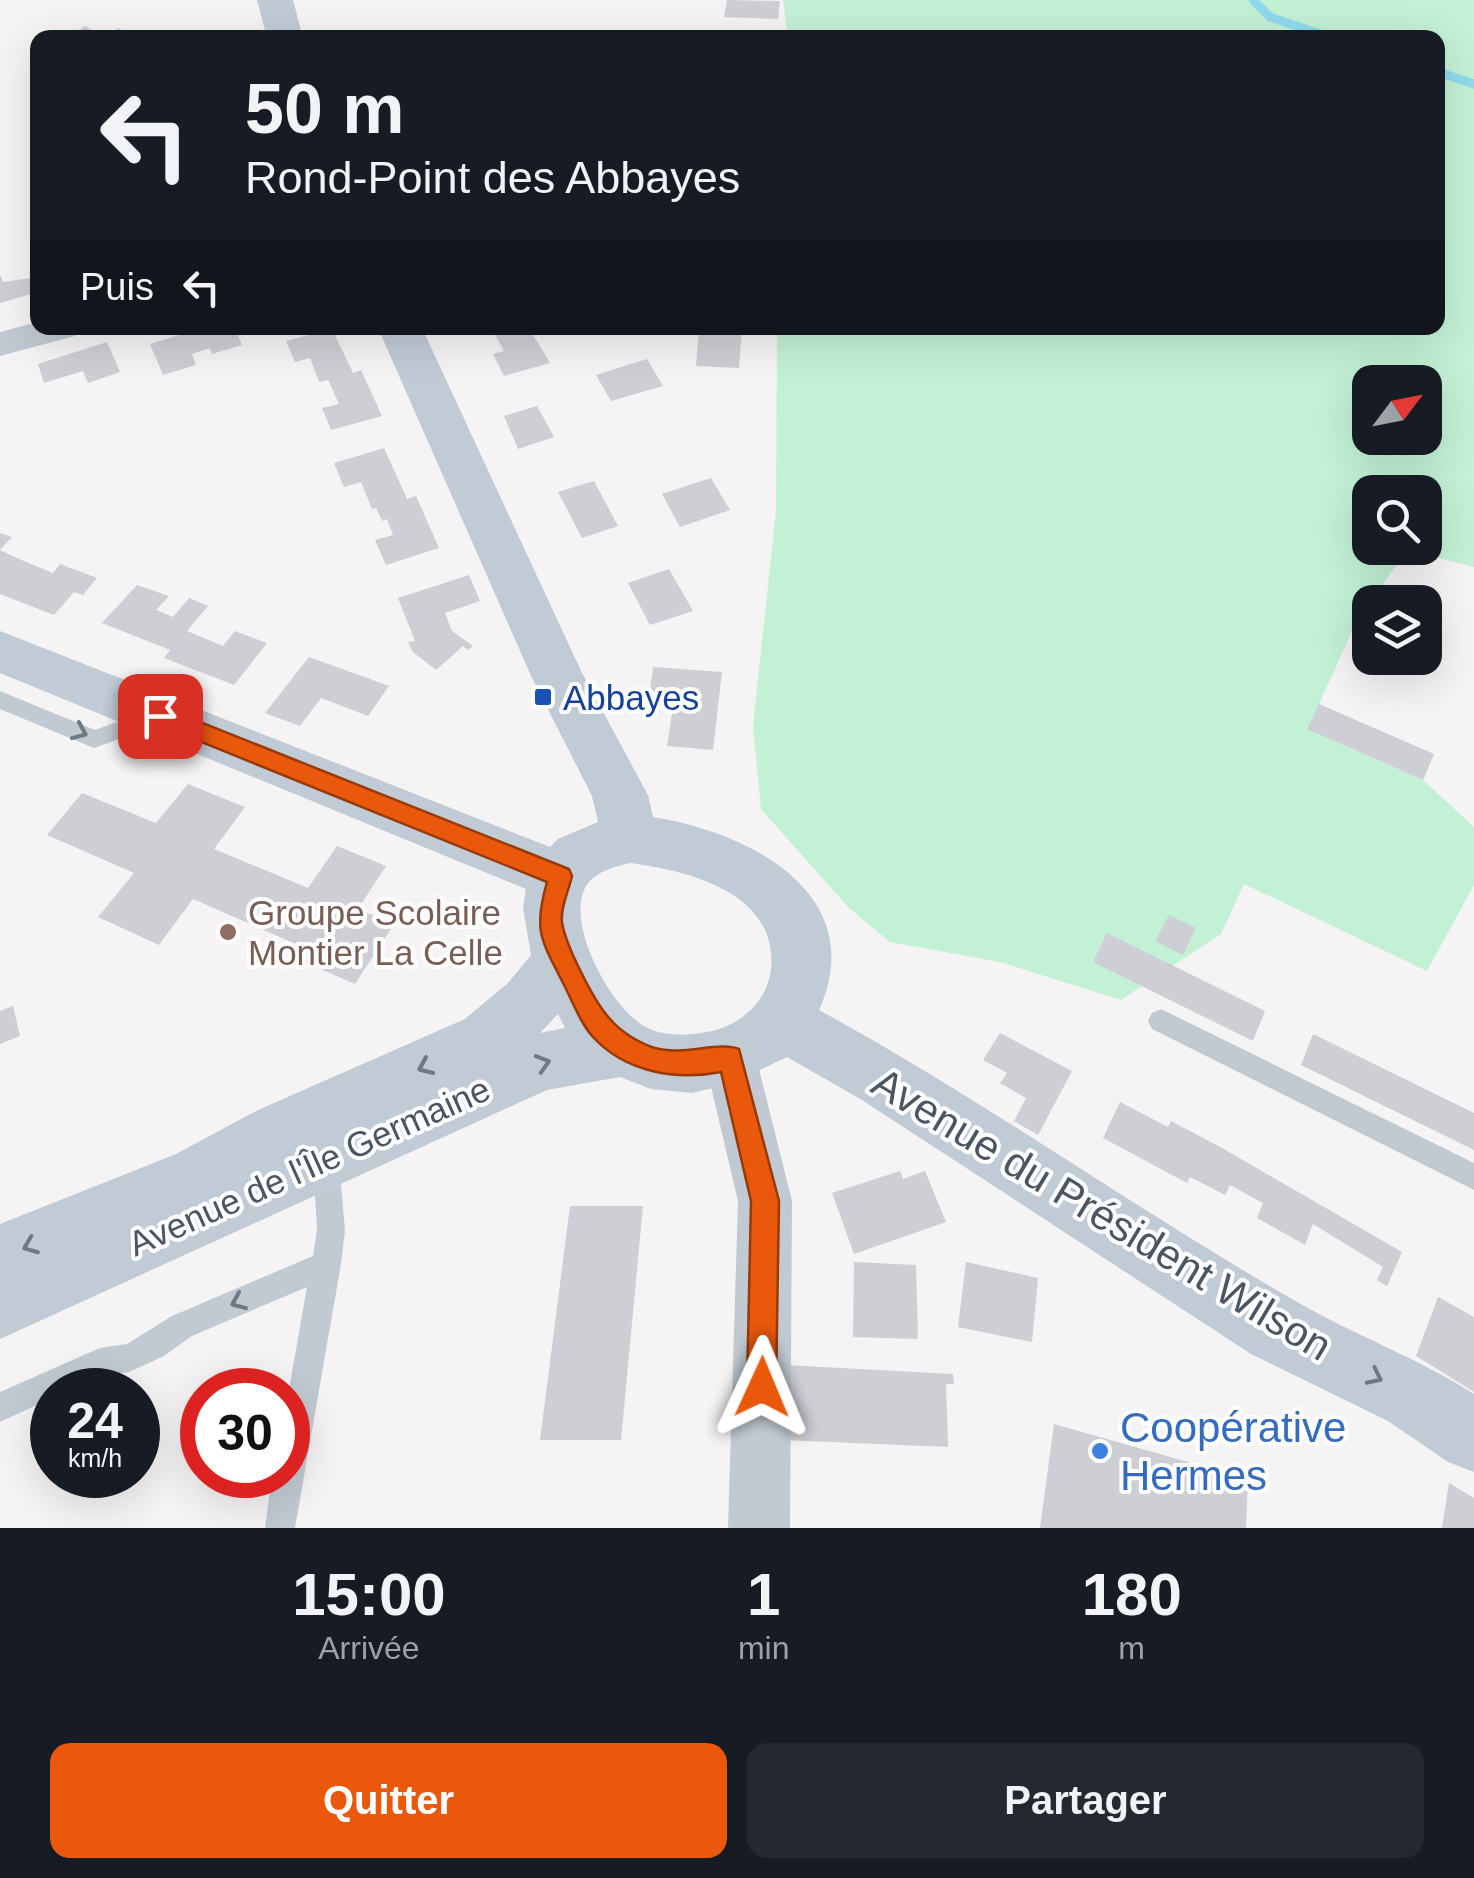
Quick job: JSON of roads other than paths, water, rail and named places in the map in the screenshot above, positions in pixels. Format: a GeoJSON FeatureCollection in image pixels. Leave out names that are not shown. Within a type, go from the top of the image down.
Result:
{"type":"FeatureCollection","features":[{"type":"Feature","properties":{"kind":"street"},"geometry":{"type":"LineString","coordinates":[[275,0],[283,30]]}},
{"type":"Feature","properties":{"kind":"street"},"geometry":{"type":"LineString","coordinates":[[0,344],[35,335]]}},
{"type":"Feature","properties":{"kind":"street"},"geometry":{"type":"LineString","coordinates":[[403,335],[558,678],[620,795],[630,838]]}},
{"type":"Feature","properties":{"kind":"street"},"geometry":{"type":"LineString","coordinates":[[0,652],[560,876]]}},
{"type":"Feature","properties":{"kind":"street"},"geometry":{"type":"LineString","coordinates":[[630,838],[651,840],[743,870],[778,896],[794,918],[802,942],[803,970],[796,997],[756,1040],[695,1064],[656,1061],[624,1047],[599,1027],[563,961],[549,917],[560,876],[592,849],[630,838]]}},
{"type":"Feature","properties":{"kind":"street","name":"Avenue de l'Île Germaine"},"geometry":{"type":"LineString","coordinates":[[0,1305],[334,1131],[487,1040],[530,1003],[563,961]]}},
{"type":"Feature","properties":{"kind":"street"},"geometry":{"type":"LineString","coordinates":[[756,1040],[765,1201],[759,1528]]}},
{"type":"Feature","properties":{"kind":"street","name":"Avenue du Président Wilson"},"geometry":{"type":"LineString","coordinates":[[756,1040],[884,1079],[1276,1329],[1414,1396],[1474,1436]]}},
{"type":"Feature","properties":{"kind":"street","name":"Avenue de l'Île Germaine"},"geometry":{"type":"LineString","coordinates":[[0,1258],[198,1178],[281,1132],[334,1131],[544,1062],[624,1047]]}},
{"type":"Feature","properties":{"kind":"lane"},"geometry":{"type":"LineString","coordinates":[[0,700],[94,739],[160,716]]}},
{"type":"Feature","properties":{"kind":"lane"},"geometry":{"type":"LineString","coordinates":[[1161,1020],[1474,1177]]}},
{"type":"Feature","properties":{"kind":"lane"},"geometry":{"type":"LineString","coordinates":[[308,1368],[331,1230],[334,1131]]}},
{"type":"Feature","properties":{"kind":"lane"},"geometry":{"type":"LineString","coordinates":[[4,1406],[100,1362],[129,1358],[182,1326],[327,1264]]}},
{"type":"Feature","properties":{"kind":"lane"},"geometry":{"type":"LineString","coordinates":[[280,1528],[285,1498]]}},
{"type":"Feature","properties":{"kind":"waterway"},"geometry":{"type":"LineString","coordinates":[[1253,0],[1270,17],[1308,30]]}},
{"type":"Feature","properties":{"kind":"waterway"},"geometry":{"type":"LineString","coordinates":[[1445,74],[1474,84]]}},
{"type":"Feature","properties":{"kind":"place","name":"Abbayes"},"geometry":{"type":"Point","coordinates":[543,697]}},
{"type":"Feature","properties":{"kind":"place","name":"Groupe Scolaire Montier La Celle"},"geometry":{"type":"Point","coordinates":[228,932]}},
{"type":"Feature","properties":{"kind":"place","name":"Coopérative Hermes"},"geometry":{"type":"Point","coordinates":[1100,1451]}}]}
